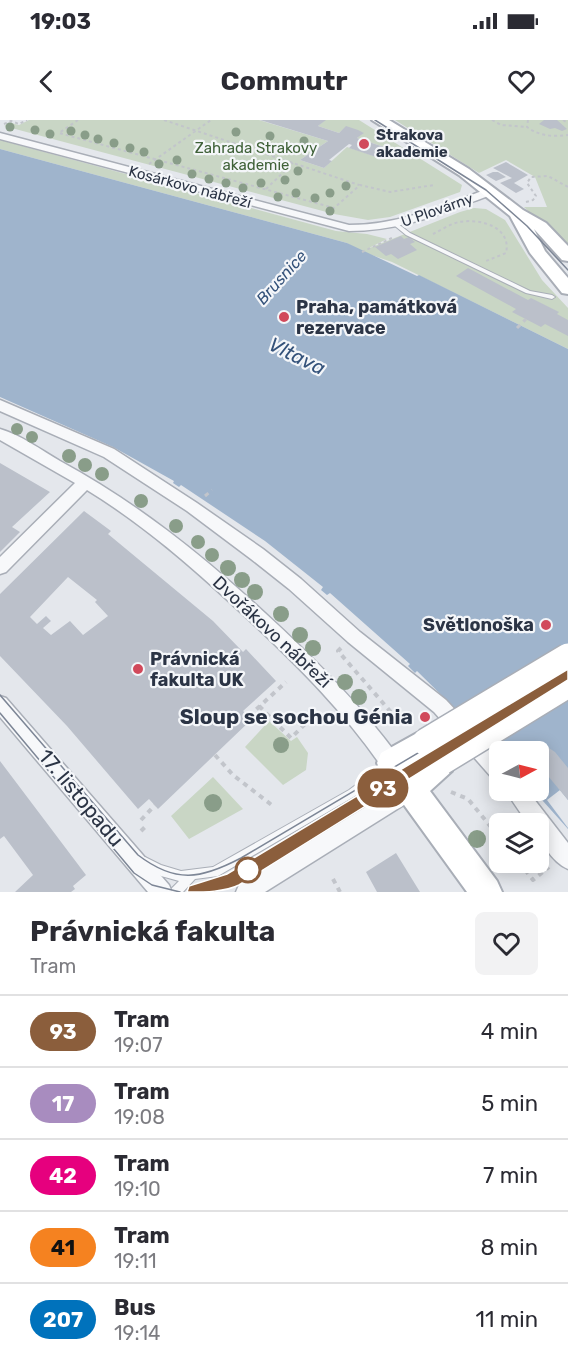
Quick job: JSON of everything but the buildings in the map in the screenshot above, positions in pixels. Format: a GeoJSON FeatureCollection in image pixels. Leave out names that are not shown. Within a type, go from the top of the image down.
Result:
{"type":"FeatureCollection","features":[{"type":"Feature","properties":{"kind":"main road"},"geometry":{"type":"LineString","coordinates":[[379,120],[455,166],[491,191],[523,207],[568,256]]}},
{"type":"Feature","properties":{"kind":"main road"},"geometry":{"type":"LineString","coordinates":[[523,207],[525,229],[544,262],[568,289]]}},
{"type":"Feature","properties":{"kind":"main road"},"geometry":{"type":"LineString","coordinates":[[525,229],[568,278]]}},
{"type":"Feature","properties":{"kind":"main road"},"geometry":{"type":"LineString","coordinates":[[411,789],[434,752],[568,657]]}},
{"type":"Feature","properties":{"kind":"main road"},"geometry":{"type":"LineString","coordinates":[[391,763],[434,752],[568,684]]}},
{"type":"Feature","properties":{"kind":"main road","name":"Dvořákovo nábřeží"},"geometry":{"type":"LineString","coordinates":[[391,763],[486,892]]}},
{"type":"Feature","properties":{"kind":"street","name":"Kosárkovo nábřeží"},"geometry":{"type":"LineString","coordinates":[[0,136],[330,224],[356,228],[382,227]]}},
{"type":"Feature","properties":{"kind":"street","name":"U Plovárny"},"geometry":{"type":"LineString","coordinates":[[382,227],[397,225],[491,191]]}},
{"type":"Feature","properties":{"kind":"street"},"geometry":{"type":"LineString","coordinates":[[0,405],[109,453],[201,513],[267,562],[440,706],[489,760]]}},
{"type":"Feature","properties":{"kind":"street","name":"Dvořákovo nábřeží"},"geometry":{"type":"LineString","coordinates":[[0,434],[85,482],[134,513],[230,590],[330,687],[365,726],[391,763]]}},
{"type":"Feature","properties":{"kind":"street"},"geometry":{"type":"LineString","coordinates":[[0,567],[85,482]]}},
{"type":"Feature","properties":{"kind":"street","name":"17. listopadu"},"geometry":{"type":"LineString","coordinates":[[0,704],[162,892]]}},
{"type":"Feature","properties":{"kind":"street"},"geometry":{"type":"LineString","coordinates":[[246,892],[411,789]]}},
{"type":"Feature","properties":{"kind":"street"},"geometry":{"type":"LineString","coordinates":[[523,801],[566,856]]}},
{"type":"Feature","properties":{"kind":"lane"},"geometry":{"type":"LineString","coordinates":[[397,225],[421,240],[528,292],[552,297]]}},
{"type":"Feature","properties":{"kind":"lane"},"geometry":{"type":"LineString","coordinates":[[122,848],[159,870],[171,874],[191,876],[214,872],[364,786],[391,763]]}},
{"type":"Feature","properties":{"kind":"lane"},"geometry":{"type":"LineString","coordinates":[[176,892],[191,876]]}},
{"type":"Feature","properties":{"kind":"path"},"geometry":{"type":"LineString","coordinates":[[0,125],[11,121],[19,124],[27,120]]}},
{"type":"Feature","properties":{"kind":"path"},"geometry":{"type":"LineString","coordinates":[[78,120],[59,133],[334,208],[360,185]]}},
{"type":"Feature","properties":{"kind":"path"},"geometry":{"type":"LineString","coordinates":[[164,120],[360,185],[390,192],[434,185]]}},
{"type":"Feature","properties":{"kind":"path"},"geometry":{"type":"LineString","coordinates":[[148,164],[211,120]]}},
{"type":"Feature","properties":{"kind":"path"},"geometry":{"type":"LineString","coordinates":[[492,120],[501,125],[527,127],[533,132],[548,136],[568,135]]}},
{"type":"Feature","properties":{"kind":"path"},"geometry":{"type":"LineString","coordinates":[[527,127],[528,120]]}},
{"type":"Feature","properties":{"kind":"path"},"geometry":{"type":"LineString","coordinates":[[563,120],[568,123]]}},
{"type":"Feature","properties":{"kind":"path"},"geometry":{"type":"LineString","coordinates":[[266,189],[293,163]]}},
{"type":"Feature","properties":{"kind":"path"},"geometry":{"type":"LineString","coordinates":[[523,207],[536,196],[527,183],[531,177],[548,176],[568,188]]}},
{"type":"Feature","properties":{"kind":"path"},"geometry":{"type":"LineString","coordinates":[[421,240],[458,222],[479,221],[491,225],[506,237],[508,248],[506,253],[473,266]]}},
{"type":"Feature","properties":{"kind":"path"},"geometry":{"type":"LineString","coordinates":[[362,252],[394,237]]}},
{"type":"Feature","properties":{"kind":"path"},"geometry":{"type":"LineString","coordinates":[[517,328],[526,320]]}},
{"type":"Feature","properties":{"kind":"path"},"geometry":{"type":"LineString","coordinates":[[201,500],[212,490]]}},
{"type":"Feature","properties":{"kind":"path"},"geometry":{"type":"LineString","coordinates":[[342,656],[390,711],[389,723]]}},
{"type":"Feature","properties":{"kind":"path"},"geometry":{"type":"LineString","coordinates":[[249,716],[286,682]]}},
{"type":"Feature","properties":{"kind":"path"},"geometry":{"type":"LineString","coordinates":[[259,706],[291,738],[315,714]]}},
{"type":"Feature","properties":{"kind":"path"},"geometry":{"type":"LineString","coordinates":[[214,754],[233,775],[273,806]]}},
{"type":"Feature","properties":{"kind":"path"},"geometry":{"type":"LineString","coordinates":[[451,792],[468,799],[489,825]]}},
{"type":"Feature","properties":{"kind":"path"},"geometry":{"type":"LineString","coordinates":[[141,820],[155,805]]}},
{"type":"Feature","properties":{"kind":"path"},"geometry":{"type":"LineString","coordinates":[[141,831],[146,826]]}},
{"type":"Feature","properties":{"kind":"path"},"geometry":{"type":"LineString","coordinates":[[549,869],[566,856]]}},
{"type":"Feature","properties":{"kind":"path"},"geometry":{"type":"LineString","coordinates":[[526,873],[531,882],[543,873]]}},
{"type":"Feature","properties":{"kind":"path"},"geometry":{"type":"LineString","coordinates":[[333,879],[340,892]]}},
{"type":"Feature","properties":{"kind":"green space","name":"Zahrada Strakovy akademie"},"geometry":{"type":"Polygon","coordinates":[[[29,120],[259,120],[328,141],[300,160],[324,168],[347,147],[383,159],[393,150],[357,138],[363,133],[346,127],[339,133],[318,126],[325,120],[359,120],[462,185],[460,192],[390,217],[368,220],[334,214],[4,126],[11,123],[19,125],[29,120]]]}},
{"type":"Feature","properties":{"kind":"green space"},"geometry":{"type":"Polygon","coordinates":[[[395,120],[568,120],[568,250],[524,207],[547,207],[535,177],[506,160],[479,173],[395,120]]]}},
{"type":"Feature","properties":{"kind":"green space"},"geometry":{"type":"Polygon","coordinates":[[[0,140],[336,231],[367,234],[387,239],[367,249],[460,212],[474,208],[486,209],[505,220],[542,280],[568,308],[568,349],[392,262],[360,251],[347,243],[0,149],[0,140]]]}},
{"type":"Feature","properties":{"kind":"green space"},"geometry":{"type":"Polygon","coordinates":[[[269,721],[291,741],[297,737],[308,753],[306,770],[283,785],[245,747],[269,721]]]}},
{"type":"Feature","properties":{"kind":"green space"},"geometry":{"type":"Polygon","coordinates":[[[213,777],[243,809],[189,839],[171,816],[213,777]]]}},
{"type":"Feature","properties":{"kind":"water"},"geometry":{"type":"Polygon","coordinates":[[[0,149],[347,243],[419,275],[568,349],[568,829],[543,801],[549,801],[549,741],[489,742],[417,671],[415,673],[408,666],[410,664],[330,593],[327,595],[321,590],[323,587],[265,541],[181,485],[179,487],[173,483],[174,481],[113,447],[0,397],[0,149]]]}},
{"type":"Feature","properties":{"kind":"pier"},"geometry":{"type":"Polygon","coordinates":[[[560,790],[568,800],[568,828],[548,801],[560,790]]]}},
{"type":"Feature","properties":{"kind":"tram line"},"geometry":{"type":"LineString","coordinates":[[375,120],[486,190],[527,226],[568,270]]}},
{"type":"Feature","properties":{"kind":"tram line"},"geometry":{"type":"LineString","coordinates":[[0,695],[138,855],[164,871],[189,875],[201,874],[241,858],[568,664]]}},
{"type":"Feature","properties":{"kind":"tram line"},"geometry":{"type":"LineString","coordinates":[[195,892],[217,887],[233,879],[568,676]]}},
{"type":"Feature","properties":{"kind":"tram line","name":"93"},"geometry":{"type":"LineString","coordinates":[[195,892],[217,887],[233,879],[568,676]]}},
{"type":"Feature","properties":{"kind":"tram line"},"geometry":{"type":"LineString","coordinates":[[0,713],[134,873],[152,885],[180,892]]}},
{"type":"Feature","properties":{"kind":"place","name":"Strakova akademie"},"geometry":{"type":"Point","coordinates":[364,144]}},
{"type":"Feature","properties":{"kind":"place","name":"Praha, památková rezervace"},"geometry":{"type":"Point","coordinates":[284,317]}},
{"type":"Feature","properties":{"kind":"place","name":"Světlonoška"},"geometry":{"type":"Point","coordinates":[546,625]}},
{"type":"Feature","properties":{"kind":"place","name":"Právnická fakulta UK"},"geometry":{"type":"Point","coordinates":[138,669]}},
{"type":"Feature","properties":{"kind":"place","name":"Sloup se sochou Génia"},"geometry":{"type":"Point","coordinates":[425,717]}},
{"type":"Feature","properties":{"kind":"water label","name":"Brusnice"},"geometry":{"type":"Point","coordinates":[281,277]}},
{"type":"Feature","properties":{"kind":"water label","name":"Vltava"},"geometry":{"type":"Point","coordinates":[297,356]}}]}
